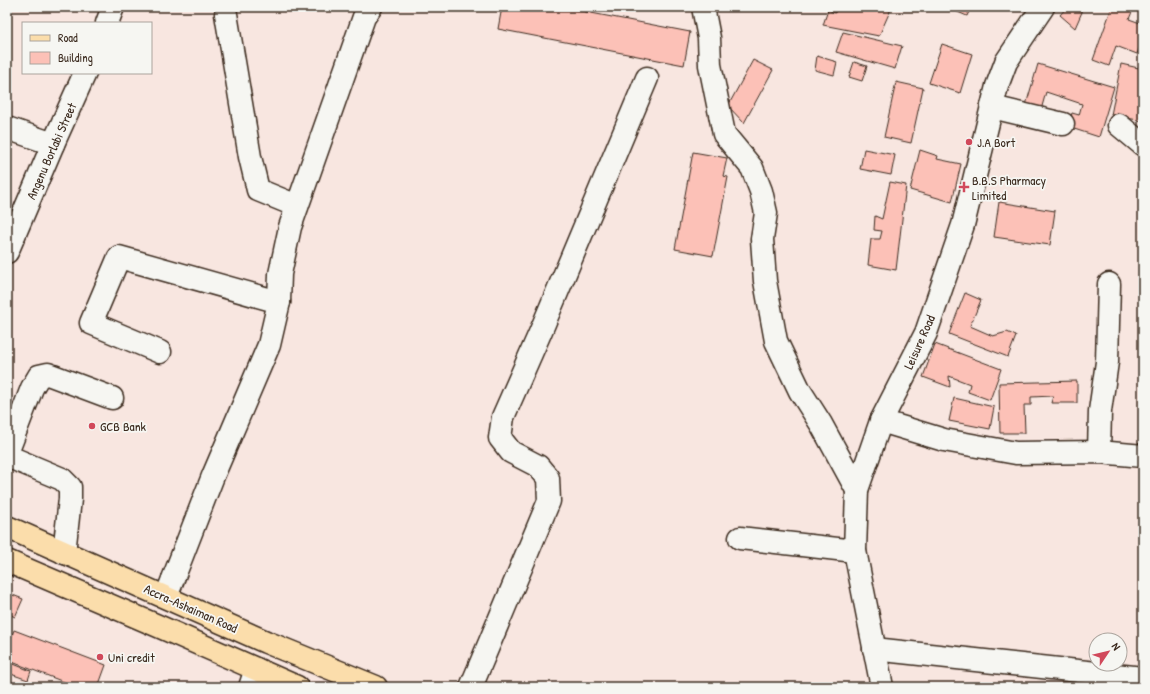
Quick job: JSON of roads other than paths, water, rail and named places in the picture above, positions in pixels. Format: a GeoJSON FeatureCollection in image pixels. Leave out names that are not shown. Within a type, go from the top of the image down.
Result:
{"type":"FeatureCollection","features":[{"type":"Feature","properties":{"kind":"main road","name":"Accra-Ashaiman Road"},"geometry":{"type":"LineString","coordinates":[[7,527],[266,642],[376,687]]}},
{"type":"Feature","properties":{"kind":"main road"},"geometry":{"type":"LineString","coordinates":[[7,561],[253,678],[297,687]]}},
{"type":"Feature","properties":{"kind":"street"},"geometry":{"type":"LineString","coordinates":[[107,22],[114,7]]}},
{"type":"Feature","properties":{"kind":"street"},"geometry":{"type":"LineString","coordinates":[[166,597],[213,476],[269,345],[279,302],[280,274],[290,228],[364,17],[371,7]]}},
{"type":"Feature","properties":{"kind":"street"},"geometry":{"type":"LineString","coordinates":[[703,7],[709,38],[710,65],[724,134],[752,168],[761,191],[766,213],[762,239],[765,281],[776,341],[800,391],[821,424],[857,490]]}},
{"type":"Feature","properties":{"kind":"street","name":"Leisure Road"},"geometry":{"type":"LineString","coordinates":[[882,687],[855,551],[857,490],[881,421],[926,333],[963,225],[997,86],[1006,62],[1043,7]]}},
{"type":"Feature","properties":{"kind":"street"},"geometry":{"type":"LineString","coordinates":[[226,14],[250,157],[258,190],[297,206]]}},
{"type":"Feature","properties":{"kind":"street","name":"Angenu Borlabi Street"},"geometry":{"type":"LineString","coordinates":[[7,252],[85,74]]}},
{"type":"Feature","properties":{"kind":"street"},"geometry":{"type":"LineString","coordinates":[[471,687],[549,501],[548,478],[538,466],[511,452],[500,438],[503,417],[544,326],[647,78]]}},
{"type":"Feature","properties":{"kind":"street"},"geometry":{"type":"LineString","coordinates":[[992,107],[1062,124]]}},
{"type":"Feature","properties":{"kind":"street"},"geometry":{"type":"LineString","coordinates":[[1119,125],[1143,145]]}},
{"type":"Feature","properties":{"kind":"street"},"geometry":{"type":"LineString","coordinates":[[7,128],[53,144]]}},
{"type":"Feature","properties":{"kind":"street"},"geometry":{"type":"LineString","coordinates":[[160,352],[91,323],[119,257],[279,302]]}},
{"type":"Feature","properties":{"kind":"street"},"geometry":{"type":"LineString","coordinates":[[1099,452],[1100,411],[1107,362],[1109,284]]}},
{"type":"Feature","properties":{"kind":"street"},"geometry":{"type":"LineString","coordinates":[[64,553],[70,487],[62,479],[7,455],[32,388],[39,376],[48,374],[112,398]]}},
{"type":"Feature","properties":{"kind":"street"},"geometry":{"type":"LineString","coordinates":[[881,421],[944,440],[1016,453],[1099,452],[1143,456]]}},
{"type":"Feature","properties":{"kind":"street"},"geometry":{"type":"LineString","coordinates":[[740,538],[855,551]]}},
{"type":"Feature","properties":{"kind":"street"},"geometry":{"type":"LineString","coordinates":[[874,649],[1143,678]]}},
{"type":"Feature","properties":{"kind":"place","name":"J.A Bort"},"geometry":{"type":"Point","coordinates":[969,142]}},
{"type":"Feature","properties":{"kind":"place","name":"B.B.S Pharmacy Limited"},"geometry":{"type":"Point","coordinates":[964,187]}},
{"type":"Feature","properties":{"kind":"place","name":"GCB Bank"},"geometry":{"type":"Point","coordinates":[92,426]}},
{"type":"Feature","properties":{"kind":"place","name":"Uni credit"},"geometry":{"type":"Point","coordinates":[100,657]}}]}
